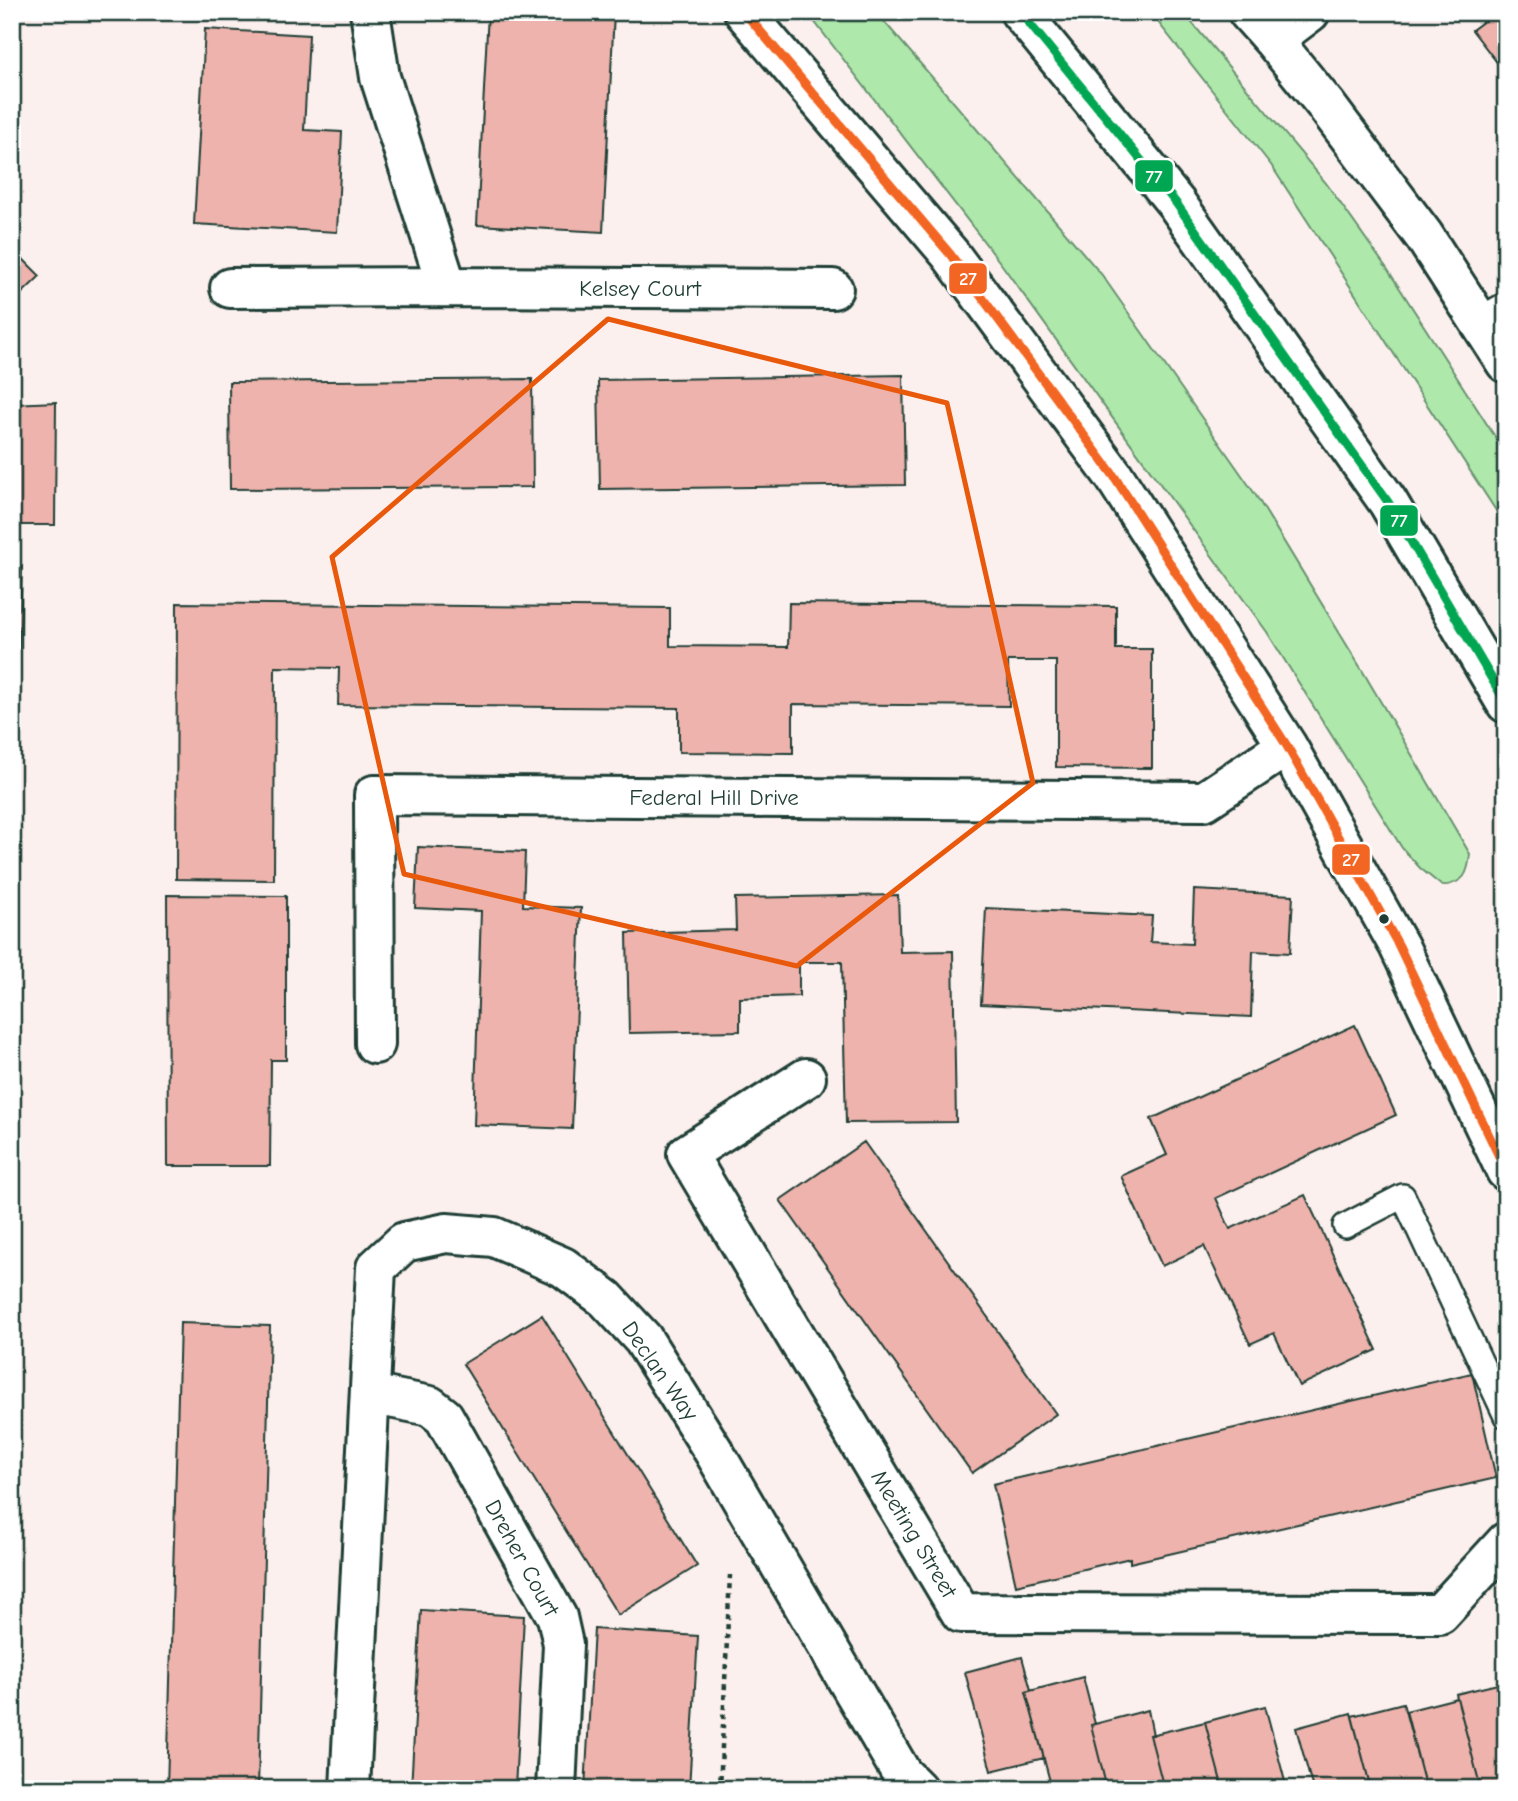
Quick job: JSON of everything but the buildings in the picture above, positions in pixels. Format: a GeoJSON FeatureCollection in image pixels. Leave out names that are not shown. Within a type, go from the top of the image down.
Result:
{"type":"FeatureCollection","features":[{"type":"Feature","properties":{"kind":"main road"},"geometry":{"type":"LineString","coordinates":[[370,12],[380,77],[447,287]]}},
{"type":"Feature","properties":{"kind":"main road"},"geometry":{"type":"LineString","coordinates":[[744,12],[950,254],[1114,476],[1287,746],[1399,946],[1492,1103],[1506,1171]]}},
{"type":"Feature","properties":{"kind":"main road"},"geometry":{"type":"LineString","coordinates":[[1020,12],[1176,203],[1388,502],[1506,703]]}},
{"type":"Feature","properties":{"kind":"main road"},"geometry":{"type":"LineString","coordinates":[[1248,12],[1325,104],[1424,236],[1492,312],[1506,363]]}},
{"type":"Feature","properties":{"kind":"main road"},"geometry":{"type":"LineString","coordinates":[[1273,40],[1310,12]]}},
{"type":"Feature","properties":{"kind":"main road","name":"Kelsey Court"},"geometry":{"type":"LineString","coordinates":[[230,288],[833,289]]}},
{"type":"Feature","properties":{"kind":"main road","name":"Federal Hill Drive"},"geometry":{"type":"LineString","coordinates":[[375,1044],[374,795],[1204,802],[1287,746]]}},
{"type":"Feature","properties":{"kind":"main road","name":"Meeting Street"},"geometry":{"type":"LineString","coordinates":[[806,1078],[687,1154],[961,1613],[1440,1614],[1506,1542]]}},
{"type":"Feature","properties":{"kind":"main road","name":"Declan Way"},"geometry":{"type":"LineString","coordinates":[[350,1789],[376,1268],[404,1242],[446,1233],[494,1237],[563,1268],[606,1299],[643,1339],[714,1452],[902,1774],[918,1789]]}},
{"type":"Feature","properties":{"kind":"main road","name":"Dreher Court"},"geometry":{"type":"LineString","coordinates":[[370,1394],[430,1406],[444,1417],[557,1617],[563,1644],[556,1789]]}},
{"type":"Feature","properties":{"kind":"lane"},"geometry":{"type":"LineString","coordinates":[[1345,1226],[1403,1196],[1506,1416]]}},
{"type":"Feature","properties":{"kind":"path"},"geometry":{"type":"LineString","coordinates":[[720,1789],[730,1567]]}},
{"type":"Feature","properties":{"kind":"highlighted area"},"geometry":{"type":"Polygon","coordinates":[[[608,319],[947,403],[1033,783],[797,966],[404,874],[332,557],[608,319]]]}},
{"type":"Feature","properties":{"kind":"green space"},"geometry":{"type":"Polygon","coordinates":[[[807,12],[876,12],[1102,275],[1255,494],[1362,670],[1470,854],[1464,877],[1455,883],[1442,886],[1420,868],[1402,848],[1267,632],[1002,265],[807,12]]]}},
{"type":"Feature","properties":{"kind":"green space"},"geometry":{"type":"Polygon","coordinates":[[[1150,12],[1183,12],[1326,183],[1388,270],[1506,454],[1506,526],[1271,165],[1150,12]]]}},
{"type":"Feature","properties":{"kind":"transit line","name":"27"},"geometry":{"type":"LineString","coordinates":[[744,12],[950,254],[1114,476],[1287,746],[1399,946],[1506,1171]]}},
{"type":"Feature","properties":{"kind":"transit line","name":"77"},"geometry":{"type":"LineString","coordinates":[[1020,12],[1176,203],[1388,502],[1506,703]]}}]}
